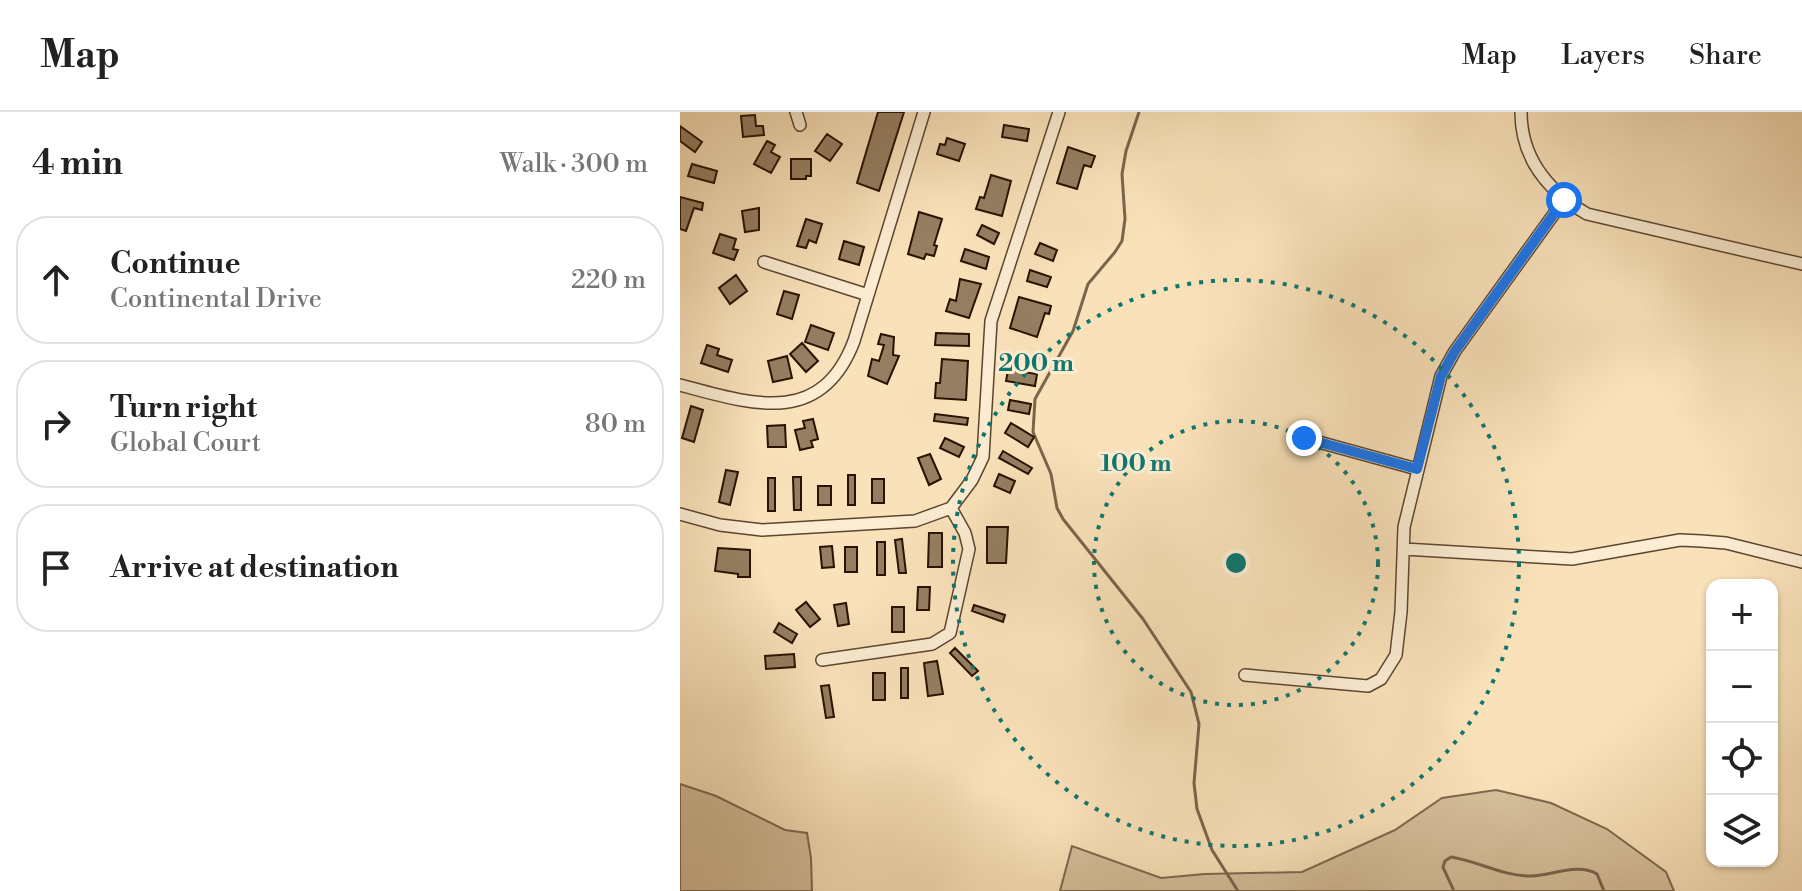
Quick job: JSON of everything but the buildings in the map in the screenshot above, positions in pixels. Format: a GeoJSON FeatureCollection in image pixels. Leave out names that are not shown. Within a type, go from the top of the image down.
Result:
{"type":"FeatureCollection","features":[{"type":"Feature","properties":{"kind":"street"},"geometry":{"type":"LineString","coordinates":[[796,112],[800,125]]}},
{"type":"Feature","properties":{"kind":"street"},"geometry":{"type":"LineString","coordinates":[[680,385],[766,405],[788,403],[827,386],[849,354],[924,112]]}},
{"type":"Feature","properties":{"kind":"street"},"geometry":{"type":"LineString","coordinates":[[680,514],[720,525],[762,530],[915,521],[951,508],[972,480],[983,457],[991,321],[1059,112]]}},
{"type":"Feature","properties":{"kind":"street"},"geometry":{"type":"LineString","coordinates":[[1521,112],[1524,139],[1531,160],[1564,200],[1587,214],[1802,264]]}},
{"type":"Feature","properties":{"kind":"street"},"geometry":{"type":"LineString","coordinates":[[1245,675],[1368,686],[1381,679],[1396,655],[1404,527],[1441,376],[1455,351],[1564,200]]}},
{"type":"Feature","properties":{"kind":"street"},"geometry":{"type":"LineString","coordinates":[[764,262],[868,295]]}},
{"type":"Feature","properties":{"kind":"street"},"geometry":{"type":"LineString","coordinates":[[1304,438],[1417,469]]}},
{"type":"Feature","properties":{"kind":"street"},"geometry":{"type":"LineString","coordinates":[[822,660],[932,644],[950,633],[969,549],[965,533],[951,508]]}},
{"type":"Feature","properties":{"kind":"street"},"geometry":{"type":"LineString","coordinates":[[1404,549],[1572,559],[1691,540],[1726,543],[1802,562]]}},
{"type":"Feature","properties":{"kind":"shaded area"},"geometry":{"type":"Polygon","coordinates":[[[680,784],[716,796],[785,830],[807,833],[812,891],[680,891],[680,784]]]}},
{"type":"Feature","properties":{"kind":"shaded area"},"geometry":{"type":"Polygon","coordinates":[[[1496,790],[1551,803],[1607,829],[1666,872],[1674,891],[1060,891],[1072,846],[1161,878],[1302,872],[1395,830],[1442,798],[1496,790]]]}},
{"type":"Feature","properties":{"kind":"waterway"},"geometry":{"type":"LineString","coordinates":[[1139,112],[1122,174],[1125,219],[1122,241],[1088,284],[1073,331],[1035,399],[1033,432],[1051,474],[1057,508],[1063,519],[1143,619],[1191,692],[1199,724],[1194,783],[1197,809],[1212,850],[1238,891]]}},
{"type":"Feature","properties":{"kind":"waterway"},"geometry":{"type":"LineString","coordinates":[[1454,891],[1443,867],[1451,857],[1530,876],[1581,869],[1597,874],[1604,891]]}},
{"type":"Feature","properties":{"kind":"route"},"geometry":{"type":"LineString","coordinates":[[1304,438],[1417,469],[1441,376],[1455,351],[1564,200]]}}]}
